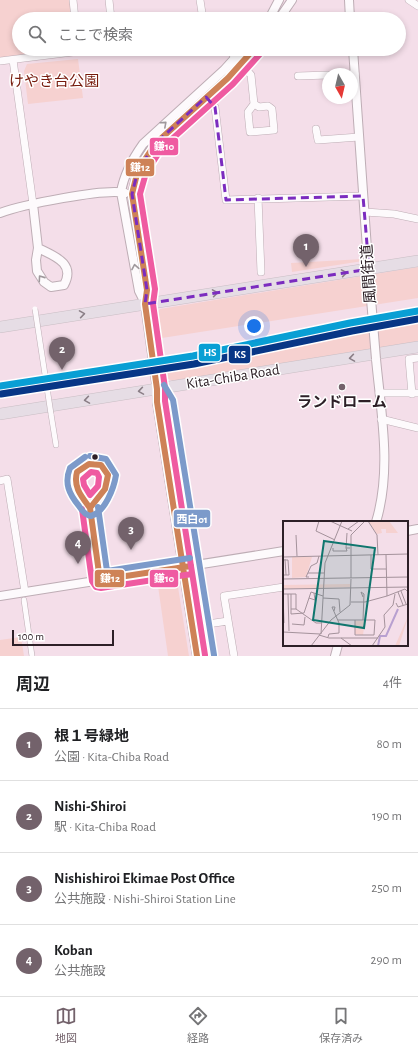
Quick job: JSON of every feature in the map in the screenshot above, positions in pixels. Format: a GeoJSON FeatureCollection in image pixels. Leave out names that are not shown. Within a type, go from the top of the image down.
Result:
{"type":"FeatureCollection","features":[{"type":"Feature","properties":{"kind":"highway"},"geometry":{"type":"LineString","coordinates":[[0,327],[146,307],[418,261]]}},
{"type":"Feature","properties":{"kind":"highway","name":"Kita-Chiba Road"},"geometry":{"type":"LineString","coordinates":[[0,414],[157,386],[418,347]]}},
{"type":"Feature","properties":{"kind":"main road"},"geometry":{"type":"LineString","coordinates":[[157,386],[165,401],[198,656]]}},
{"type":"Feature","properties":{"kind":"main road"},"geometry":{"type":"LineString","coordinates":[[187,566],[201,625],[206,656]]}},
{"type":"Feature","properties":{"kind":"street"},"geometry":{"type":"LineString","coordinates":[[73,0],[74,12]]}},
{"type":"Feature","properties":{"kind":"street"},"geometry":{"type":"LineString","coordinates":[[109,0],[110,12]]}},
{"type":"Feature","properties":{"kind":"street"},"geometry":{"type":"LineString","coordinates":[[200,0],[202,12]]}},
{"type":"Feature","properties":{"kind":"street"},"geometry":{"type":"LineString","coordinates":[[273,12],[279,0]]}},
{"type":"Feature","properties":{"kind":"street"},"geometry":{"type":"LineString","coordinates":[[284,12],[292,0]]}},
{"type":"Feature","properties":{"kind":"street"},"geometry":{"type":"LineString","coordinates":[[349,0],[350,12]]}},
{"type":"Feature","properties":{"kind":"street"},"geometry":{"type":"LineString","coordinates":[[409,0],[418,6]]}},
{"type":"Feature","properties":{"kind":"street"},"geometry":{"type":"LineString","coordinates":[[0,61],[39,56]]}},
{"type":"Feature","properties":{"kind":"street"},"geometry":{"type":"LineString","coordinates":[[146,307],[139,291],[121,192],[128,168],[143,144],[224,70],[235,56],[251,75],[254,104],[248,112],[250,132],[274,130],[272,109],[268,106],[259,107],[254,104]]}},
{"type":"Feature","properties":{"kind":"street"},"geometry":{"type":"LineString","coordinates":[[157,386],[146,307],[147,290],[132,194],[138,170],[151,150],[248,56]]}},
{"type":"Feature","properties":{"kind":"street","name":"風間街道"},"geometry":{"type":"LineString","coordinates":[[351,68],[352,56]]}},
{"type":"Feature","properties":{"kind":"street"},"geometry":{"type":"LineString","coordinates":[[13,60],[33,204],[38,248],[36,260],[37,271],[44,282],[51,287],[64,285],[69,276],[68,269],[58,258],[38,248]]}},
{"type":"Feature","properties":{"kind":"street"},"geometry":{"type":"LineString","coordinates":[[298,76],[322,75]]}},
{"type":"Feature","properties":{"kind":"street"},"geometry":{"type":"LineString","coordinates":[[206,97],[215,107],[226,200],[364,196]]}},
{"type":"Feature","properties":{"kind":"street","name":"風間街道"},"geometry":{"type":"LineString","coordinates":[[355,104],[364,196],[384,473],[380,507],[376,521]]}},
{"type":"Feature","properties":{"kind":"street"},"geometry":{"type":"LineString","coordinates":[[316,130],[318,140],[359,137]]}},
{"type":"Feature","properties":{"kind":"street"},"geometry":{"type":"LineString","coordinates":[[0,213],[33,204],[103,192],[121,192],[132,194]]}},
{"type":"Feature","properties":{"kind":"street"},"geometry":{"type":"LineString","coordinates":[[258,198],[261,272]]}},
{"type":"Feature","properties":{"kind":"street"},"geometry":{"type":"LineString","coordinates":[[365,212],[394,214],[418,219]]}},
{"type":"Feature","properties":{"kind":"street"},"geometry":{"type":"LineString","coordinates":[[34,309],[56,445]]}},
{"type":"Feature","properties":{"kind":"street"},"geometry":{"type":"LineString","coordinates":[[379,393],[415,393],[409,359],[418,358]]}},
{"type":"Feature","properties":{"kind":"street"},"geometry":{"type":"LineString","coordinates":[[381,419],[418,428]]}},
{"type":"Feature","properties":{"kind":"street"},"geometry":{"type":"LineString","coordinates":[[0,481],[7,479],[32,656]]}},
{"type":"Feature","properties":{"kind":"street"},"geometry":{"type":"LineString","coordinates":[[408,531],[418,529]]}},
{"type":"Feature","properties":{"kind":"street"},"geometry":{"type":"LineString","coordinates":[[0,596],[24,596],[187,566],[283,551]]}},
{"type":"Feature","properties":{"kind":"street"},"geometry":{"type":"LineString","coordinates":[[234,656],[224,596],[283,587]]}},
{"type":"Feature","properties":{"kind":"street"},"geometry":{"type":"LineString","coordinates":[[201,625],[228,621]]}},
{"type":"Feature","properties":{"kind":"street"},"geometry":{"type":"LineString","coordinates":[[335,656],[338,646]]}},
{"type":"Feature","properties":{"kind":"highlighted area"},"geometry":{"type":"Polygon","coordinates":[[[206,97],[215,107],[226,200],[363,196],[369,269],[145,304],[147,290],[132,194],[138,170],[156,143],[206,97]]]}},
{"type":"Feature","properties":{"kind":"green space"},"geometry":{"type":"Polygon","coordinates":[[[0,0],[70,0],[71,12],[12,12],[12,56],[16,56],[0,58],[0,0]]]}},
{"type":"Feature","properties":{"kind":"green space","name":"けやき台公園"},"geometry":{"type":"Polygon","coordinates":[[[78,59],[83,98],[28,104],[24,71],[27,64],[78,59]]]}},
{"type":"Feature","properties":{"kind":"green space"},"geometry":{"type":"Polygon","coordinates":[[[363,259],[363,261],[292,272],[291,263],[363,259]]]}},
{"type":"Feature","properties":{"kind":"green space"},"geometry":{"type":"Polygon","coordinates":[[[418,267],[418,298],[162,338],[158,311],[160,309],[418,267]]]}},
{"type":"Feature","properties":{"kind":"green space"},"geometry":{"type":"Polygon","coordinates":[[[418,321],[418,342],[173,381],[168,379],[166,366],[418,321]]]}},
{"type":"Feature","properties":{"kind":"green space"},"geometry":{"type":"Polygon","coordinates":[[[171,583],[178,587],[189,656],[168,656],[158,586],[171,583]]]}},
{"type":"Feature","properties":{"kind":"green space"},"geometry":{"type":"Polygon","coordinates":[[[21,637],[24,656],[0,656],[0,640],[21,637]]]}},
{"type":"Feature","properties":{"kind":"transit line","name":"鎌12"},"geometry":{"type":"LineString","coordinates":[[197,656],[157,402],[157,389],[145,304],[147,290],[132,194],[138,170],[156,143],[228,78],[248,56]]}},
{"type":"Feature","properties":{"kind":"transit line","name":"鎌10"},"geometry":{"type":"LineString","coordinates":[[205,655],[165,401],[165,388],[153,304],[155,289],[140,194],[146,173],[162,148],[233,84],[258,56]]}},
{"type":"Feature","properties":{"kind":"transit line","name":"HS"},"geometry":{"type":"LineString","coordinates":[[0,386],[193,356],[350,323],[418,311]]}},
{"type":"Feature","properties":{"kind":"transit line","name":"KS"},"geometry":{"type":"LineString","coordinates":[[1,394],[194,364],[352,331],[418,319]]}},
{"type":"Feature","properties":{"kind":"transit line","name":"西白01"},"geometry":{"type":"LineString","coordinates":[[164,385],[173,400],[214,655]]}},
{"type":"Feature","properties":{"kind":"transit line","name":"西白01"},"geometry":{"type":"LineString","coordinates":[[85,457],[70,468],[67,479],[68,488],[75,502],[87,515],[91,516],[96,514],[105,505],[111,493],[116,475],[106,459],[90,456]]}},
{"type":"Feature","properties":{"kind":"transit line","name":"鎌12"},"geometry":{"type":"LineString","coordinates":[[89,464],[101,465],[108,475],[105,489],[90,508],[81,495],[76,482],[77,472],[89,464]]}},
{"type":"Feature","properties":{"kind":"transit line","name":"鎌10"},"geometry":{"type":"LineString","coordinates":[[91,472],[97,473],[99,477],[98,486],[90,495],[84,485],[83,479],[91,472]]}},
{"type":"Feature","properties":{"kind":"transit line","name":"西白01"},"geometry":{"type":"LineString","coordinates":[[98,507],[107,571],[190,558]]}},
{"type":"Feature","properties":{"kind":"transit line","name":"鎌12"},"geometry":{"type":"LineString","coordinates":[[90,508],[100,580],[191,566]]}},
{"type":"Feature","properties":{"kind":"transit line","name":"鎌10"},"geometry":{"type":"LineString","coordinates":[[82,509],[92,581],[96,587],[101,588],[192,574]]}},
{"type":"Feature","properties":{"kind":"place","name":"根１号緑地"},"geometry":{"type":"Point","coordinates":[306,267]}},
{"type":"Feature","properties":{"kind":"place","name":"Nishi-Shiroi"},"geometry":{"type":"Point","coordinates":[62,370]}},
{"type":"Feature","properties":{"kind":"place","name":"ランドローム"},"geometry":{"type":"Point","coordinates":[342,387]}},
{"type":"Feature","properties":{"kind":"place","name":"Nishishiroi Ekimae Post Office"},"geometry":{"type":"Point","coordinates":[131,550]}},
{"type":"Feature","properties":{"kind":"place","name":"Koban"},"geometry":{"type":"Point","coordinates":[78,564]}}]}
